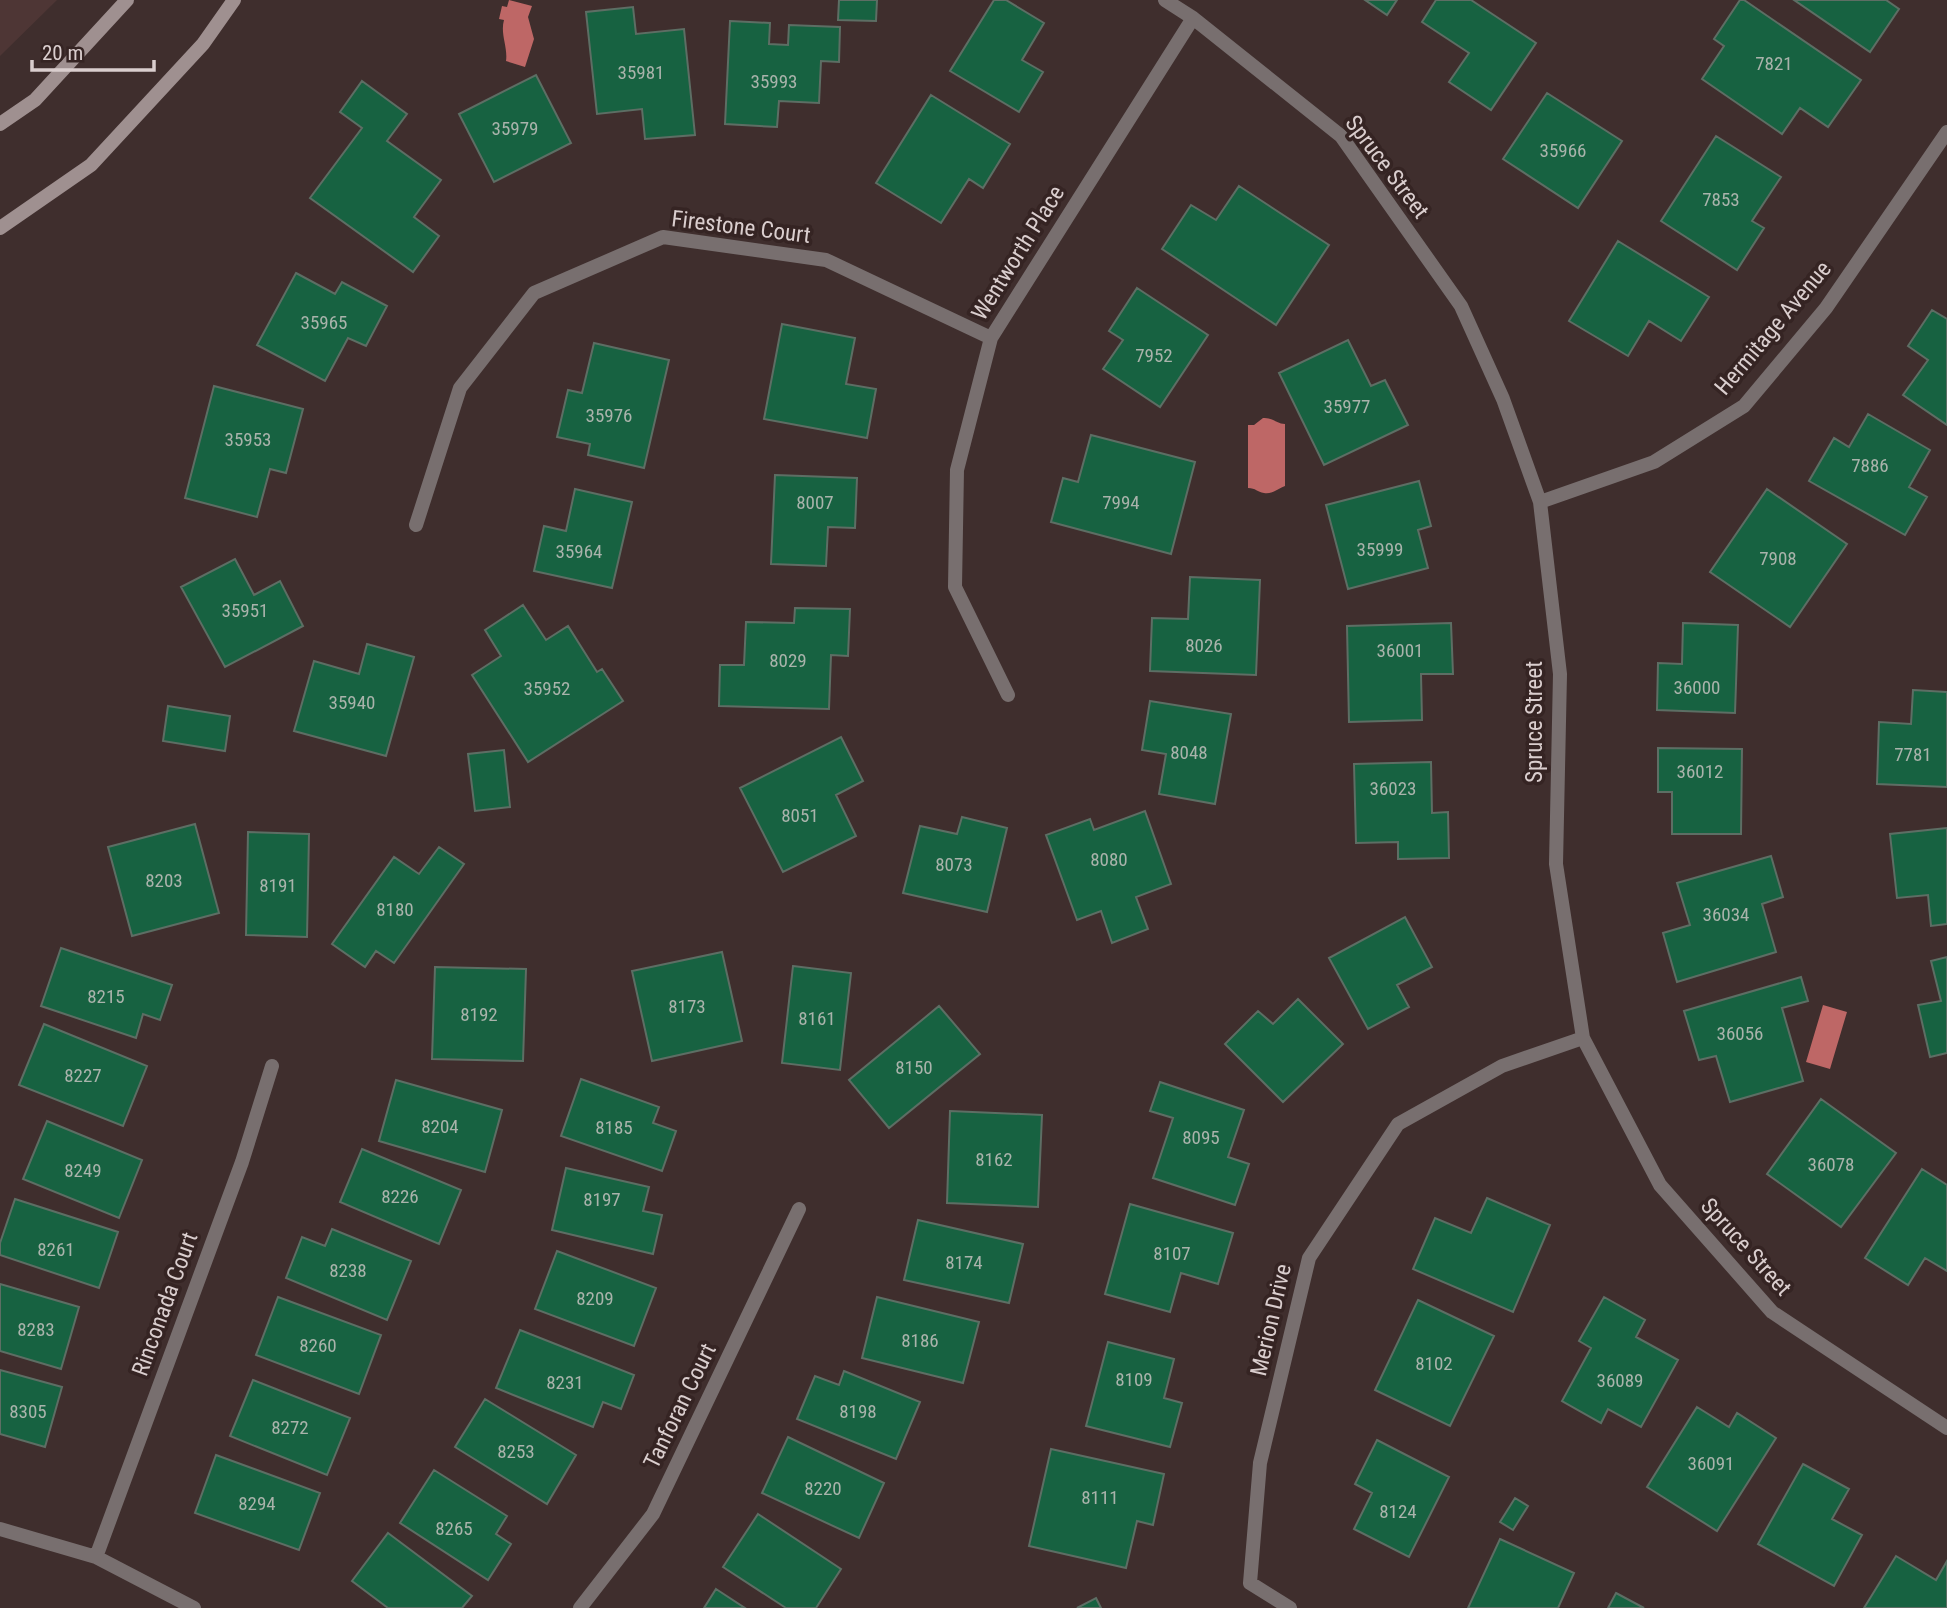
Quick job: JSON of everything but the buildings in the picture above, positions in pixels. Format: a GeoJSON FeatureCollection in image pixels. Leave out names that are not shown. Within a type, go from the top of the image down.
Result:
{"type":"FeatureCollection","features":[{"type":"Feature","properties":{"kind":"main road"},"geometry":{"type":"LineString","coordinates":[[0,124],[35,100],[127,0]]}},
{"type":"Feature","properties":{"kind":"main road"},"geometry":{"type":"LineString","coordinates":[[0,228],[91,165],[204,44],[234,0]]}},
{"type":"Feature","properties":{"kind":"street","name":"Spruce Street"},"geometry":{"type":"LineString","coordinates":[[1165,0],[1192,18],[1341,136],[1461,306],[1503,399],[1539,502],[1560,674],[1556,864],[1583,1038],[1660,1185],[1772,1312],[1947,1428]]}},
{"type":"Feature","properties":{"kind":"street","name":"Wentworth Place"},"geometry":{"type":"LineString","coordinates":[[1008,695],[955,587],[957,470],[991,338],[1192,18]]}},
{"type":"Feature","properties":{"kind":"street","name":"Hermitage Avenue"},"geometry":{"type":"LineString","coordinates":[[1539,502],[1654,462],[1744,406],[1826,308],[1947,132]]}},
{"type":"Feature","properties":{"kind":"street","name":"Firestone Court"},"geometry":{"type":"LineString","coordinates":[[416,525],[460,388],[534,293],[663,237],[826,260],[991,338]]}},
{"type":"Feature","properties":{"kind":"street","name":"Merion Drive"},"geometry":{"type":"LineString","coordinates":[[1290,1608],[1250,1583],[1260,1463],[1309,1258],[1398,1124],[1502,1066],[1583,1038]]}},
{"type":"Feature","properties":{"kind":"street","name":"Rinconada Court"},"geometry":{"type":"LineString","coordinates":[[96,1556],[242,1161],[272,1066]]}},
{"type":"Feature","properties":{"kind":"street","name":"Tanforan Court"},"geometry":{"type":"LineString","coordinates":[[580,1608],[653,1514],[799,1209]]}},
{"type":"Feature","properties":{"kind":"street"},"geometry":{"type":"LineString","coordinates":[[0,1529],[96,1556],[194,1608]]}},
{"type":"Feature","properties":{"kind":"shaded area"},"geometry":{"type":"Polygon","coordinates":[[[0,0],[57,0],[0,56],[0,0]]]}},
{"type":"Feature","properties":{"kind":"shaded area"},"geometry":{"type":"Polygon","coordinates":[[[509,0],[532,6],[528,17],[534,39],[525,67],[506,61],[504,20],[499,19],[502,6],[507,7],[509,0]]]}},
{"type":"Feature","properties":{"kind":"shaded area"},"geometry":{"type":"Polygon","coordinates":[[[1263,418],[1285,424],[1285,486],[1267,493],[1248,488],[1248,425],[1254,425],[1263,418]]]}},
{"type":"Feature","properties":{"kind":"shaded area"},"geometry":{"type":"Polygon","coordinates":[[[1823,1005],[1847,1012],[1830,1069],[1806,1062],[1823,1005]]]}}]}
